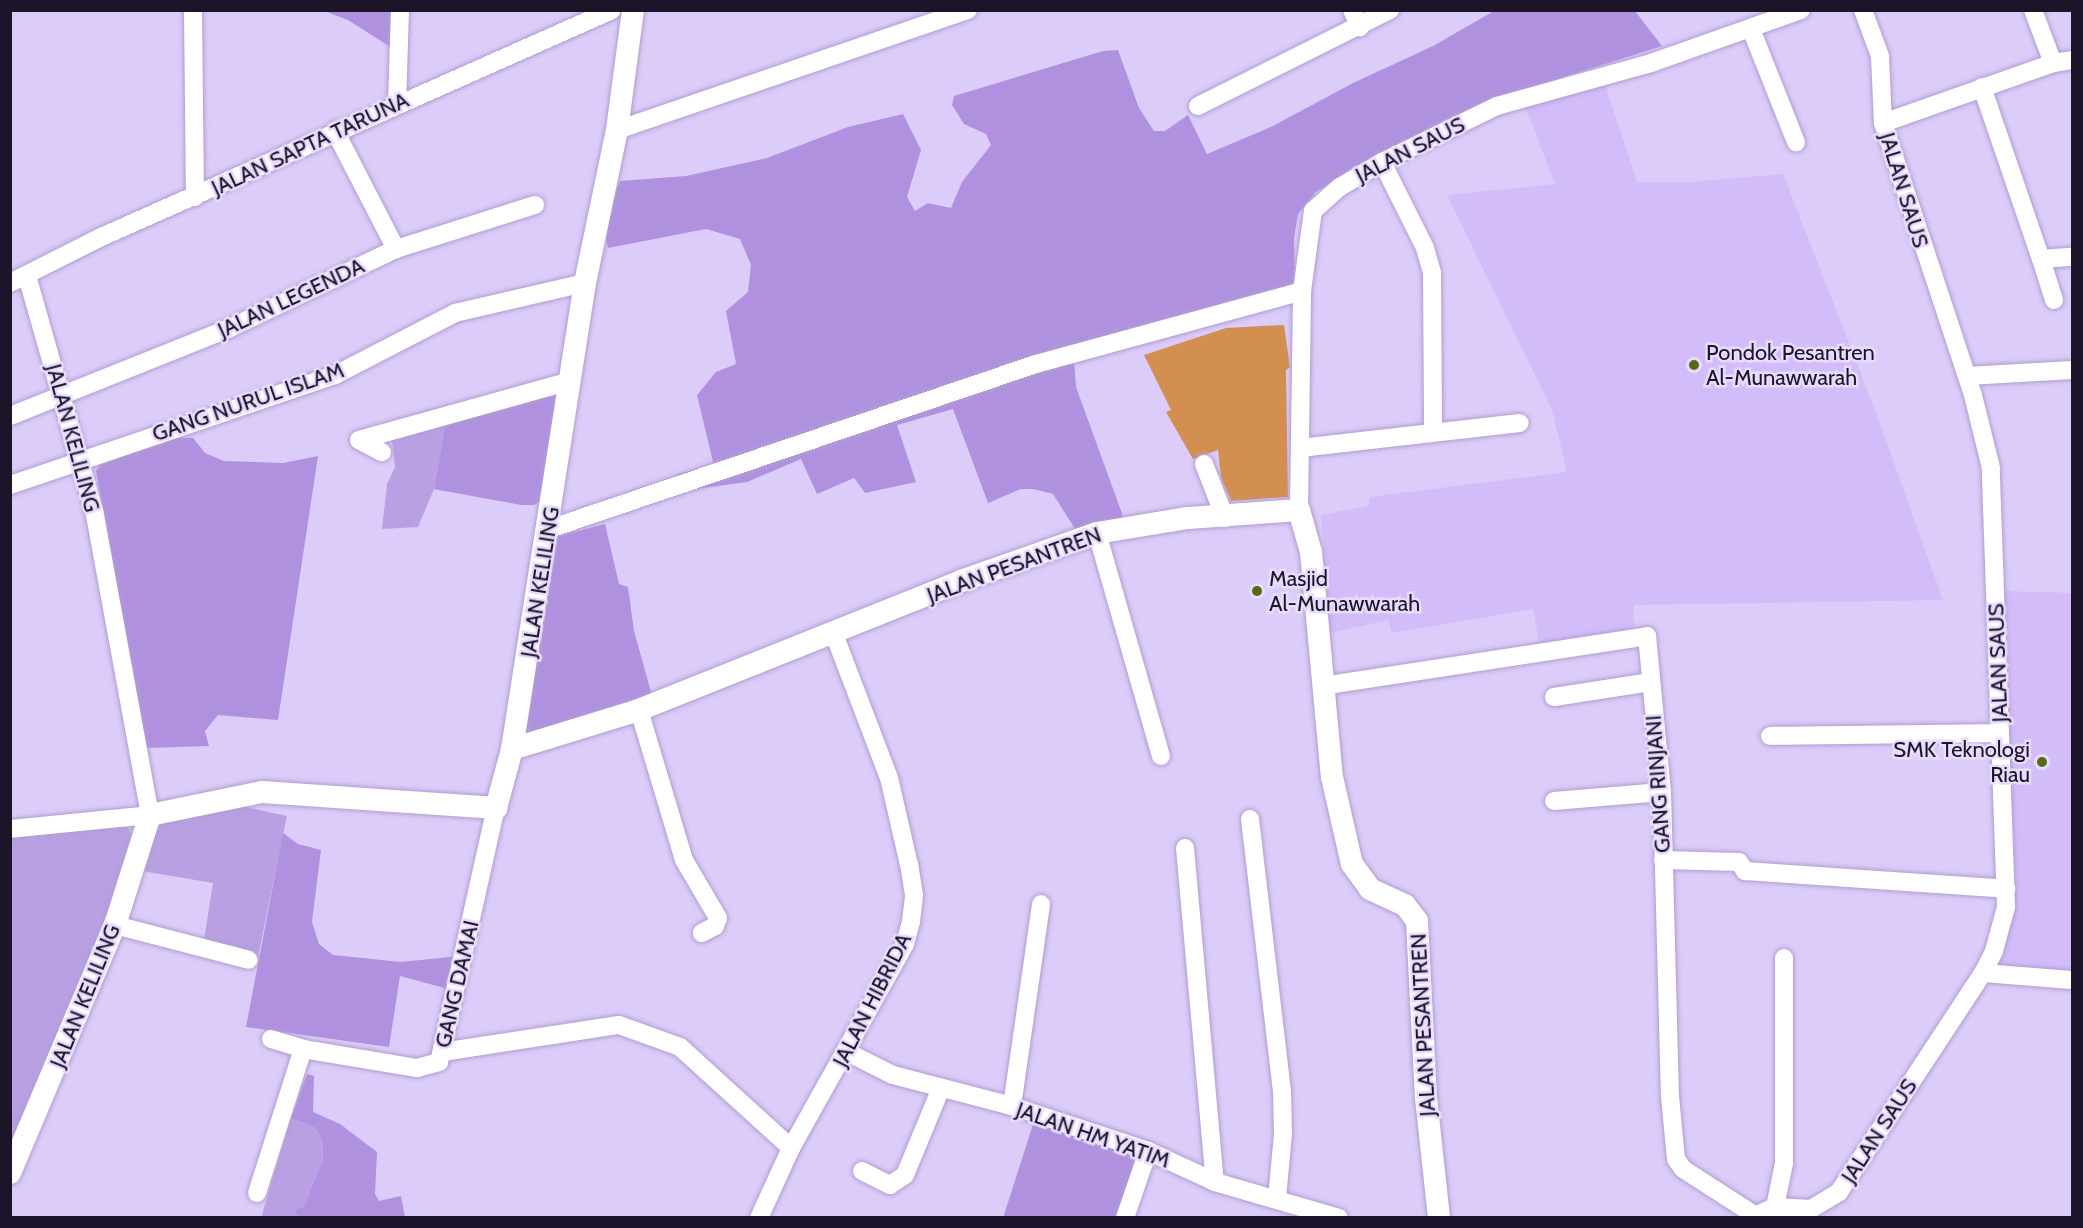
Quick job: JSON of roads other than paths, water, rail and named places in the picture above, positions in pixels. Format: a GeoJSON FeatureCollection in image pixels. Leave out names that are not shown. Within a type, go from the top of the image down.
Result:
{"type":"FeatureCollection","features":[{"type":"Feature","properties":{"kind":"street"},"geometry":{"type":"LineString","coordinates":[[193,10],[195,197]]}},
{"type":"Feature","properties":{"kind":"street"},"geometry":{"type":"LineString","coordinates":[[397,105],[400,10]]}},
{"type":"Feature","properties":{"kind":"street","name":"JALAN SAPTA TARUNA"},"geometry":{"type":"LineString","coordinates":[[10,284],[99,238],[195,197],[334,131],[612,10]]}},
{"type":"Feature","properties":{"kind":"street","name":"JALAN KELILING"},"geometry":{"type":"LineString","coordinates":[[496,808],[512,749],[549,529],[585,283],[617,130],[633,10]]}},
{"type":"Feature","properties":{"kind":"street"},"geometry":{"type":"LineString","coordinates":[[617,130],[968,10]]}},
{"type":"Feature","properties":{"kind":"street"},"geometry":{"type":"LineString","coordinates":[[1352,10],[1360,27]]}},
{"type":"Feature","properties":{"kind":"street"},"geometry":{"type":"LineString","coordinates":[[1198,106],[1390,10]]}},
{"type":"Feature","properties":{"kind":"street","name":"JALAN SAUS"},"geometry":{"type":"LineString","coordinates":[[1299,510],[1302,291],[1305,250],[1313,211],[1340,187],[1382,162],[1497,106],[1651,63],[1751,29],[1766,16],[1801,10]]}},
{"type":"Feature","properties":{"kind":"street","name":"JALAN SAUS"},"geometry":{"type":"LineString","coordinates":[[1756,1216],[1775,1206],[1811,1209],[1839,1192],[1983,973],[2002,928],[2006,889],[1994,484],[1967,376],[1883,123],[1880,56],[1863,10]]}},
{"type":"Feature","properties":{"kind":"street"},"geometry":{"type":"LineString","coordinates":[[2033,10],[2053,63]]}},
{"type":"Feature","properties":{"kind":"street"},"geometry":{"type":"LineString","coordinates":[[1751,29],[1796,142]]}},
{"type":"Feature","properties":{"kind":"street"},"geometry":{"type":"LineString","coordinates":[[1883,123],[2053,63],[2073,60]]}},
{"type":"Feature","properties":{"kind":"street"},"geometry":{"type":"LineString","coordinates":[[1982,87],[2054,300]]}},
{"type":"Feature","properties":{"kind":"street"},"geometry":{"type":"LineString","coordinates":[[334,131],[396,249]]}},
{"type":"Feature","properties":{"kind":"street"},"geometry":{"type":"LineString","coordinates":[[1382,162],[1425,249],[1432,273],[1433,431]]}},
{"type":"Feature","properties":{"kind":"street","name":"JALAN LEGENDA"},"geometry":{"type":"LineString","coordinates":[[10,416],[228,329],[396,249],[535,205]]}},
{"type":"Feature","properties":{"kind":"street"},"geometry":{"type":"LineString","coordinates":[[2041,259],[2073,257]]}},
{"type":"Feature","properties":{"kind":"street","name":"JALAN KELILING"},"geometry":{"type":"LineString","coordinates":[[10,1173],[115,925],[150,815],[81,459],[27,276]]}},
{"type":"Feature","properties":{"kind":"street","name":"GANG NURUL ISLAM"},"geometry":{"type":"LineString","coordinates":[[10,485],[81,459],[324,379],[455,313],[585,283]]}},
{"type":"Feature","properties":{"kind":"street"},"geometry":{"type":"LineString","coordinates":[[549,529],[1036,364],[1302,291]]}},
{"type":"Feature","properties":{"kind":"street"},"geometry":{"type":"LineString","coordinates":[[1967,376],[2073,370]]}},
{"type":"Feature","properties":{"kind":"street"},"geometry":{"type":"LineString","coordinates":[[382,452],[359,440],[571,381]]}},
{"type":"Feature","properties":{"kind":"street"},"geometry":{"type":"LineString","coordinates":[[1300,447],[1520,423]]}},
{"type":"Feature","properties":{"kind":"street"},"geometry":{"type":"LineString","coordinates":[[1204,465],[1224,518]]}},
{"type":"Feature","properties":{"kind":"street","name":"JALAN PESANTREN"},"geometry":{"type":"LineString","coordinates":[[512,749],[639,710],[991,570],[1097,533],[1188,518],[1224,518],[1299,510],[1311,552],[1332,777],[1356,873],[1370,889],[1405,905],[1417,921],[1426,1098],[1439,1218]]}},
{"type":"Feature","properties":{"kind":"street"},"geometry":{"type":"LineString","coordinates":[[1097,533],[1161,756]]}},
{"type":"Feature","properties":{"kind":"street","name":"JALAN HIBRIDA"},"geometry":{"type":"LineString","coordinates":[[759,1218],[791,1148],[847,1052],[905,944],[914,895],[889,778],[834,634]]}},
{"type":"Feature","properties":{"kind":"street","name":"GANG RINJANI"},"geometry":{"type":"LineString","coordinates":[[1322,686],[1647,636],[1662,792],[1670,1096],[1676,1159],[1683,1169],[1756,1216]]}},
{"type":"Feature","properties":{"kind":"street"},"geometry":{"type":"LineString","coordinates":[[1554,697],[1651,682]]}},
{"type":"Feature","properties":{"kind":"street"},"geometry":{"type":"LineString","coordinates":[[639,710],[684,860],[718,918],[715,926],[702,933]]}},
{"type":"Feature","properties":{"kind":"street"},"geometry":{"type":"LineString","coordinates":[[1770,736],[2000,733]]}},
{"type":"Feature","properties":{"kind":"street"},"geometry":{"type":"LineString","coordinates":[[10,830],[150,815],[262,792],[496,808]]}},
{"type":"Feature","properties":{"kind":"street"},"geometry":{"type":"LineString","coordinates":[[1554,801],[1662,792]]}},
{"type":"Feature","properties":{"kind":"street","name":"GANG DAMAI"},"geometry":{"type":"LineString","coordinates":[[271,1039],[303,1049],[425,1068],[439,1062],[496,808]]}},
{"type":"Feature","properties":{"kind":"street"},"geometry":{"type":"LineString","coordinates":[[1251,819],[1282,1090],[1283,1134],[1277,1199]]}},
{"type":"Feature","properties":{"kind":"street"},"geometry":{"type":"LineString","coordinates":[[1185,848],[1215,1182]]}},
{"type":"Feature","properties":{"kind":"street"},"geometry":{"type":"LineString","coordinates":[[1663,860],[1739,862],[1745,871],[2006,889]]}},
{"type":"Feature","properties":{"kind":"street"},"geometry":{"type":"LineString","coordinates":[[1012,1106],[1041,904]]}},
{"type":"Feature","properties":{"kind":"street"},"geometry":{"type":"LineString","coordinates":[[115,925],[249,960]]}},
{"type":"Feature","properties":{"kind":"street"},"geometry":{"type":"LineString","coordinates":[[1775,1206],[1784,1163],[1784,958]]}},
{"type":"Feature","properties":{"kind":"street"},"geometry":{"type":"LineString","coordinates":[[1983,973],[2073,980]]}},
{"type":"Feature","properties":{"kind":"street"},"geometry":{"type":"LineString","coordinates":[[442,1052],[619,1025],[680,1047],[791,1148]]}},
{"type":"Feature","properties":{"kind":"street"},"geometry":{"type":"LineString","coordinates":[[257,1193],[303,1049]]}},
{"type":"Feature","properties":{"kind":"street","name":"JALAN HM YATIM"},"geometry":{"type":"LineString","coordinates":[[847,1052],[893,1075],[1012,1106],[1148,1151],[1215,1182],[1339,1218]]}},
{"type":"Feature","properties":{"kind":"street"},"geometry":{"type":"LineString","coordinates":[[862,1171],[890,1185],[905,1175],[941,1088]]}},
{"type":"Feature","properties":{"kind":"street"},"geometry":{"type":"LineString","coordinates":[[1125,1218],[1148,1151]]}},
{"type":"Feature","properties":{"kind":"place","name":"Pondok Pesantren Al-Munawwarah"},"geometry":{"type":"Point","coordinates":[1694,365]}},
{"type":"Feature","properties":{"kind":"place","name":"Masjid Al-Munawwarah"},"geometry":{"type":"Point","coordinates":[1257,591]}},
{"type":"Feature","properties":{"kind":"place","name":"SMK Teknologi Riau"},"geometry":{"type":"Point","coordinates":[2042,762]}}]}
